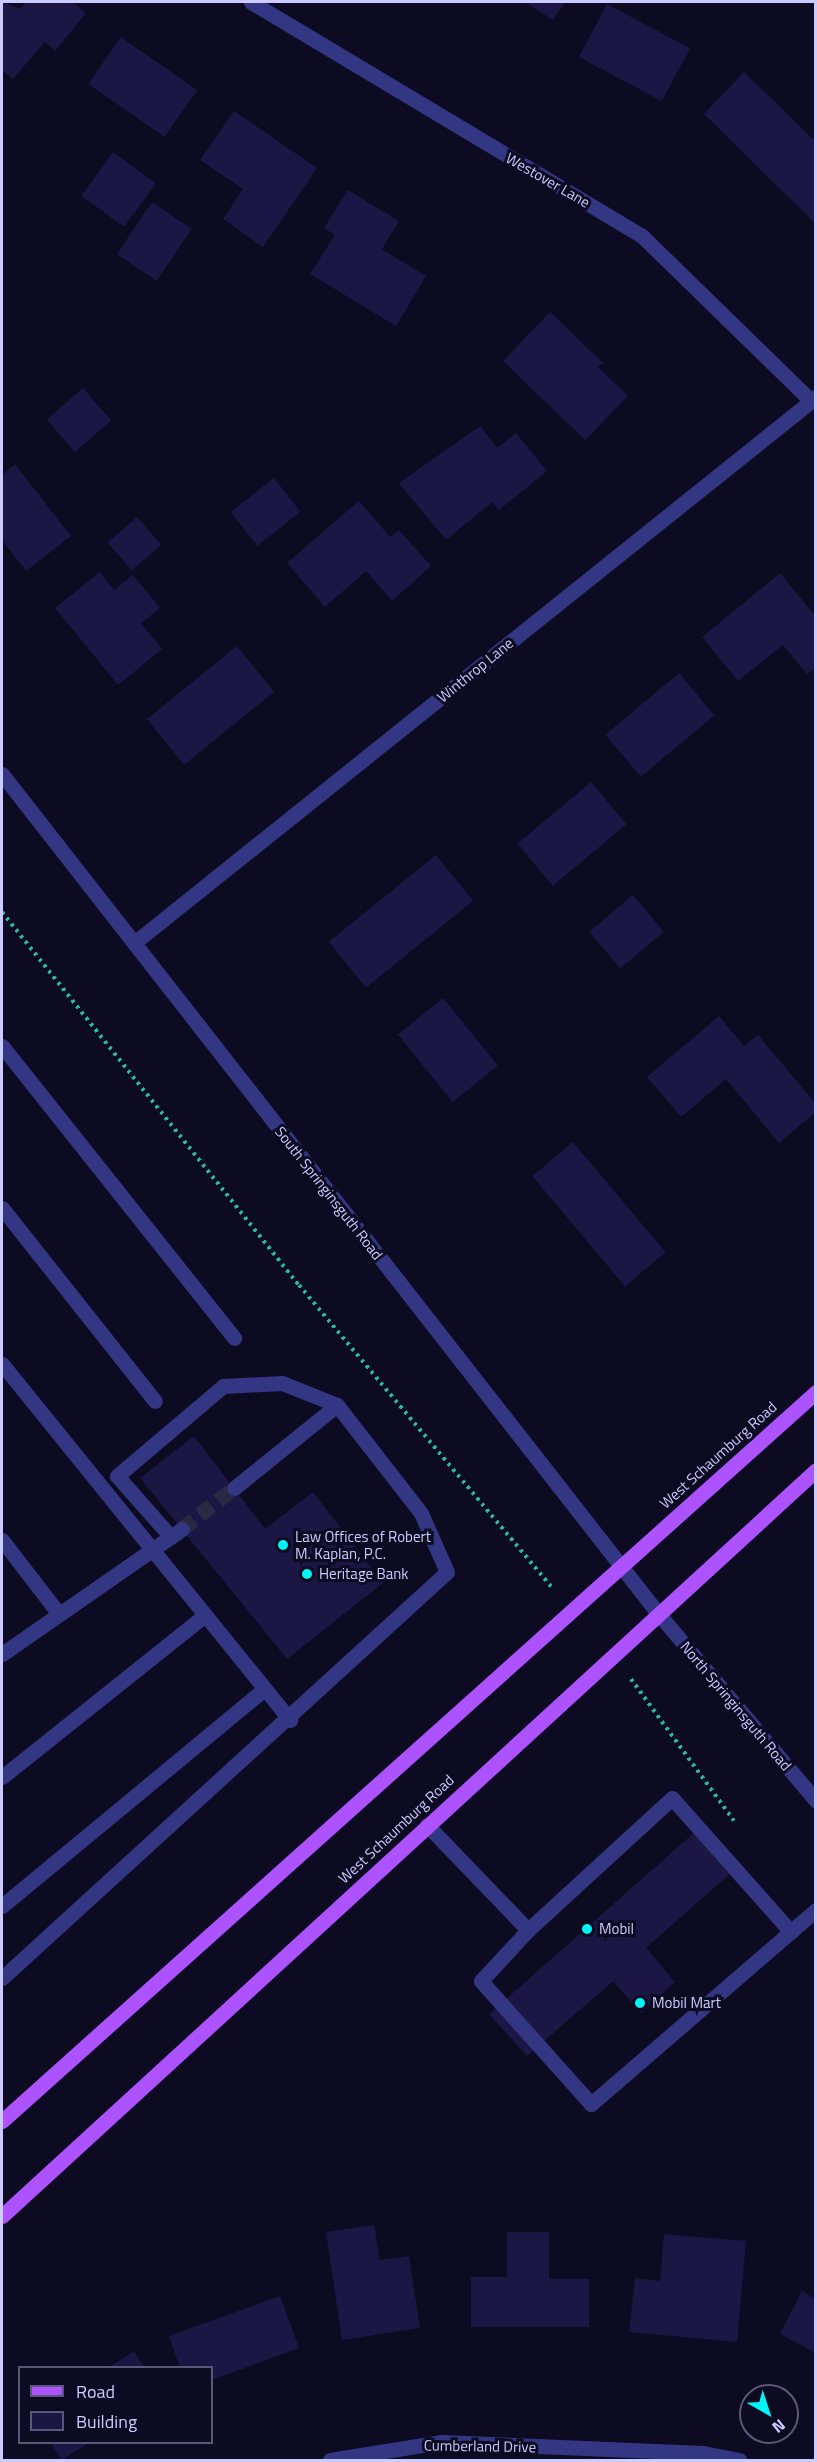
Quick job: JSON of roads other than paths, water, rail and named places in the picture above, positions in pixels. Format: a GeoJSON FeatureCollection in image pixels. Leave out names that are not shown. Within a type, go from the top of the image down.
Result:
{"type":"FeatureCollection","features":[{"type":"Feature","properties":{"kind":"main road","name":"West Schaumburg Road"},"geometry":{"type":"LineString","coordinates":[[2,2121],[816,1392]]}},
{"type":"Feature","properties":{"kind":"main road","name":"West Schaumburg Road"},"geometry":{"type":"LineString","coordinates":[[2,2216],[657,1612],[816,1470]]}},
{"type":"Feature","properties":{"kind":"street","name":"Westover Lane"},"geometry":{"type":"LineString","coordinates":[[251,2],[641,235],[813,399]]}},
{"type":"Feature","properties":{"kind":"street","name":"Winthrop Lane"},"geometry":{"type":"LineString","coordinates":[[134,944],[813,399]]}},
{"type":"Feature","properties":{"kind":"street","name":"South Springinsguth Road"},"geometry":{"type":"LineString","coordinates":[[2,774],[657,1612]]}},
{"type":"Feature","properties":{"kind":"street"},"geometry":{"type":"LineString","coordinates":[[2,1046],[234,1338]]}},
{"type":"Feature","properties":{"kind":"street"},"geometry":{"type":"LineString","coordinates":[[2,1208],[155,1401]]}},
{"type":"Feature","properties":{"kind":"street"},"geometry":{"type":"LineString","coordinates":[[2,1364],[290,1720]]}},
{"type":"Feature","properties":{"kind":"street"},"geometry":{"type":"LineString","coordinates":[[2,1654],[153,1552],[176,1533],[117,1476],[223,1386],[282,1383],[337,1405],[421,1513],[447,1572],[290,1720],[2,1978]]}},
{"type":"Feature","properties":{"kind":"street"},"geometry":{"type":"LineString","coordinates":[[234,1488],[337,1405]]}},
{"type":"Feature","properties":{"kind":"street"},"geometry":{"type":"LineString","coordinates":[[2,1540],[59,1614]]}},
{"type":"Feature","properties":{"kind":"street","name":"North Springinsguth Road"},"geometry":{"type":"LineString","coordinates":[[657,1612],[816,1801]]}},
{"type":"Feature","properties":{"kind":"street"},"geometry":{"type":"LineString","coordinates":[[2,1777],[204,1616]]}},
{"type":"Feature","properties":{"kind":"street"},"geometry":{"type":"LineString","coordinates":[[2,1906],[264,1689]]}},
{"type":"Feature","properties":{"kind":"street"},"geometry":{"type":"LineString","coordinates":[[791,1932],[672,1798],[528,1930],[481,1981],[591,2104],[791,1932],[816,1910]]}},
{"type":"Feature","properties":{"kind":"street"},"geometry":{"type":"LineString","coordinates":[[428,1825],[528,1930]]}},
{"type":"Feature","properties":{"kind":"street","name":"Cumberland Drive"},"geometry":{"type":"LineString","coordinates":[[330,2460],[441,2442],[703,2453],[740,2460]]}},
{"type":"Feature","properties":{"kind":"tunnel"},"geometry":{"type":"LineString","coordinates":[[182,1529],[234,1488]]}},
{"type":"Feature","properties":{"kind":"place","name":"Law Offices of Robert M. Kaplan, P.C."},"geometry":{"type":"Point","coordinates":[283,1545]}},
{"type":"Feature","properties":{"kind":"place","name":"Heritage Bank"},"geometry":{"type":"Point","coordinates":[307,1574]}},
{"type":"Feature","properties":{"kind":"place","name":"Mobil"},"geometry":{"type":"Point","coordinates":[587,1929]}},
{"type":"Feature","properties":{"kind":"place","name":"Mobil Mart"},"geometry":{"type":"Point","coordinates":[640,2003]}}]}
